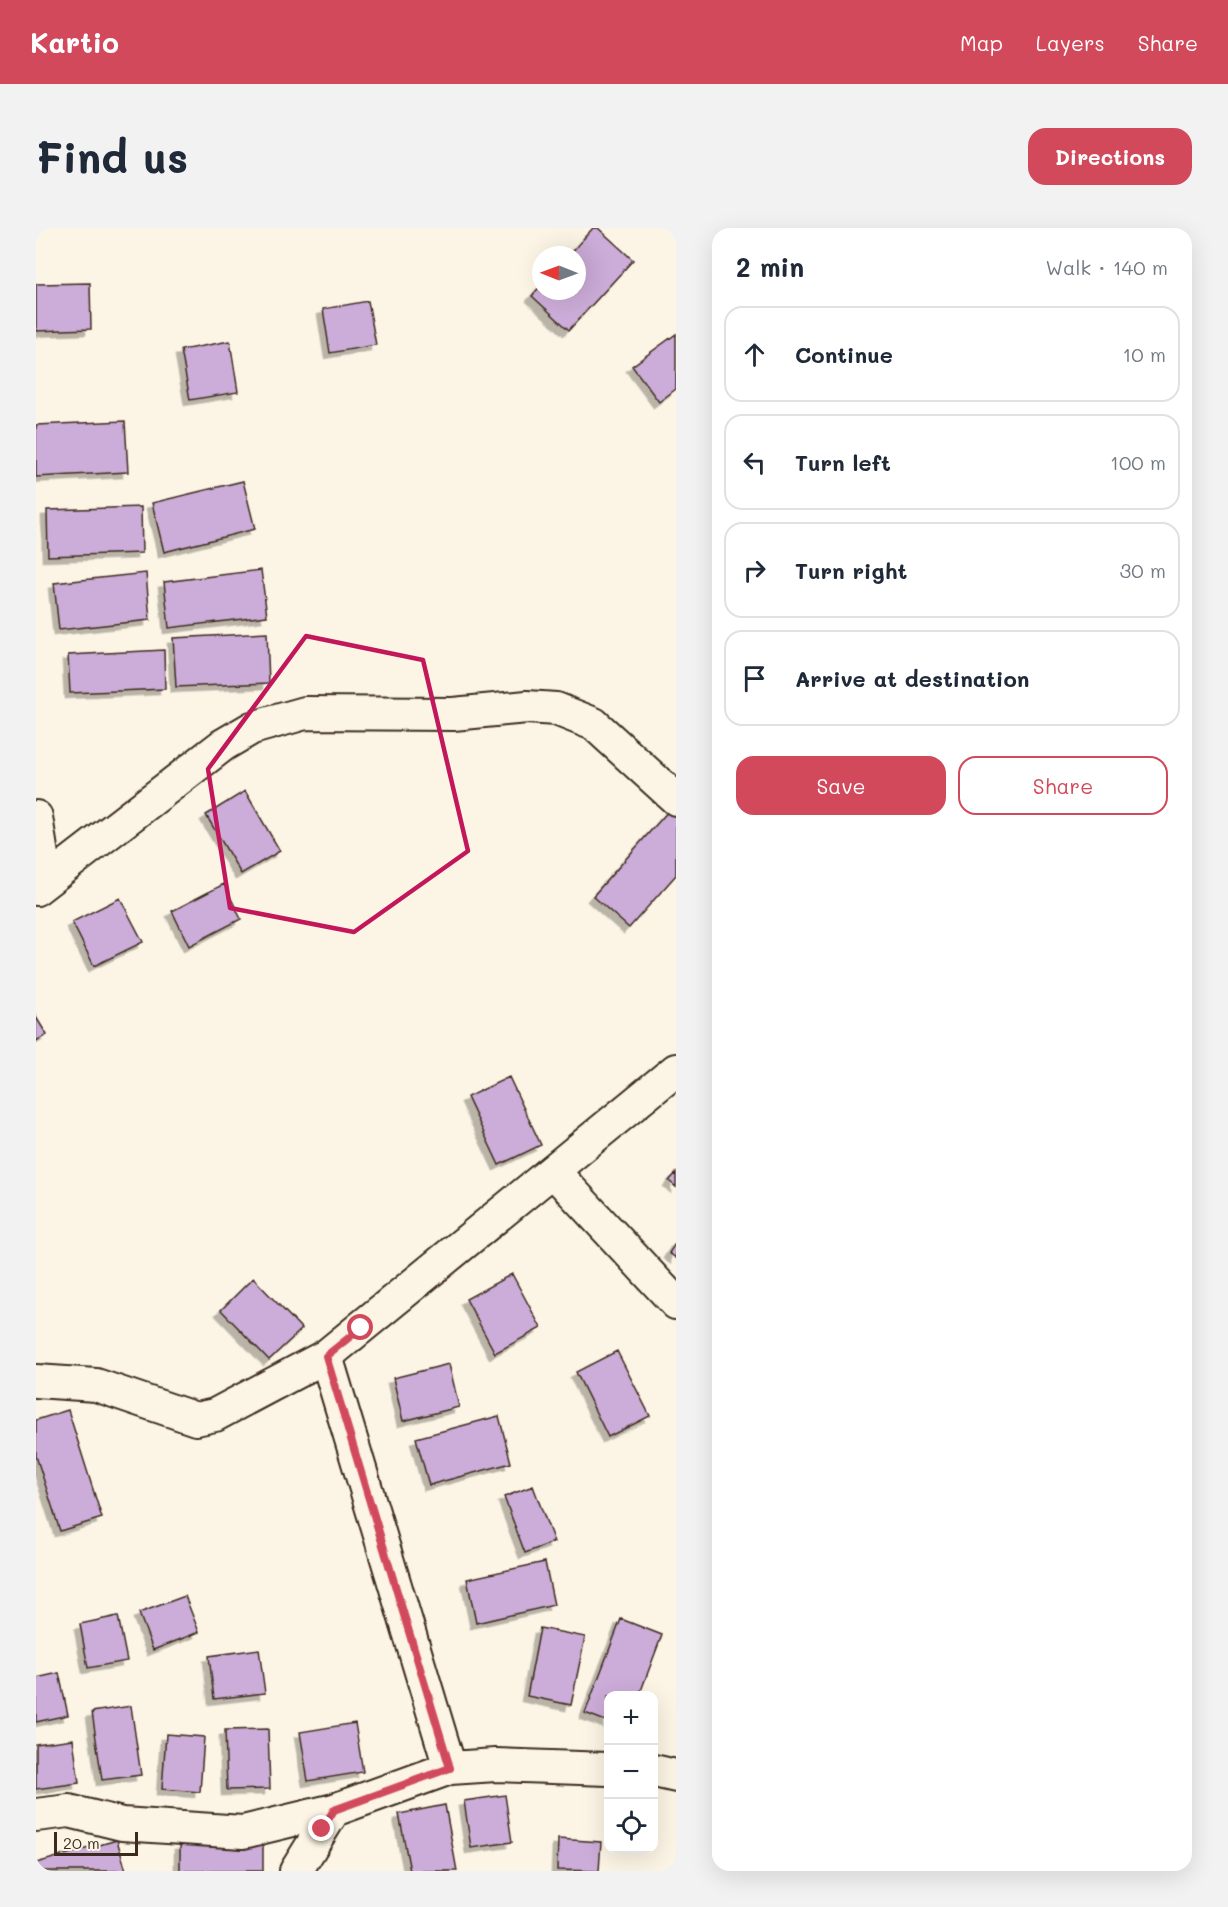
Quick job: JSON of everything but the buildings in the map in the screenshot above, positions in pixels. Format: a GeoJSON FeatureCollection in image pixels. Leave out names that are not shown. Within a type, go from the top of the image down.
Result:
{"type":"FeatureCollection","features":[{"type":"Feature","properties":{"kind":"street"},"geometry":{"type":"LineString","coordinates":[[41,885],[223,745],[252,728],[305,713],[453,714],[527,707],[556,709],[594,724],[676,800]]}},
{"type":"Feature","properties":{"kind":"street"},"geometry":{"type":"LineString","coordinates":[[36,817],[41,885]]}},
{"type":"Feature","properties":{"kind":"street"},"geometry":{"type":"LineString","coordinates":[[36,1381],[96,1385],[196,1419],[215,1415],[326,1356],[676,1070]]}},
{"type":"Feature","properties":{"kind":"street"},"geometry":{"type":"LineString","coordinates":[[553,1171],[676,1303]]}},
{"type":"Feature","properties":{"kind":"street"},"geometry":{"type":"LineString","coordinates":[[326,1356],[450,1768]]}},
{"type":"Feature","properties":{"kind":"street"},"geometry":{"type":"LineString","coordinates":[[36,1815],[69,1811],[122,1824],[243,1832],[268,1828],[334,1810],[450,1768],[496,1765],[604,1769]]}},
{"type":"Feature","properties":{"kind":"street"},"geometry":{"type":"LineString","coordinates":[[658,1772],[676,1776]]}},
{"type":"Feature","properties":{"kind":"street"},"geometry":{"type":"LineString","coordinates":[[268,1828],[296,1869],[334,1810]]}},
{"type":"Feature","properties":{"kind":"highlighted area"},"geometry":{"type":"Polygon","coordinates":[[[306,636],[423,660],[468,851],[354,932],[230,908],[208,769],[306,636]]]}},
{"type":"Feature","properties":{"kind":"route"},"geometry":{"type":"LineString","coordinates":[[322,1829],[334,1810],[450,1768],[326,1356],[361,1328]]}}]}
